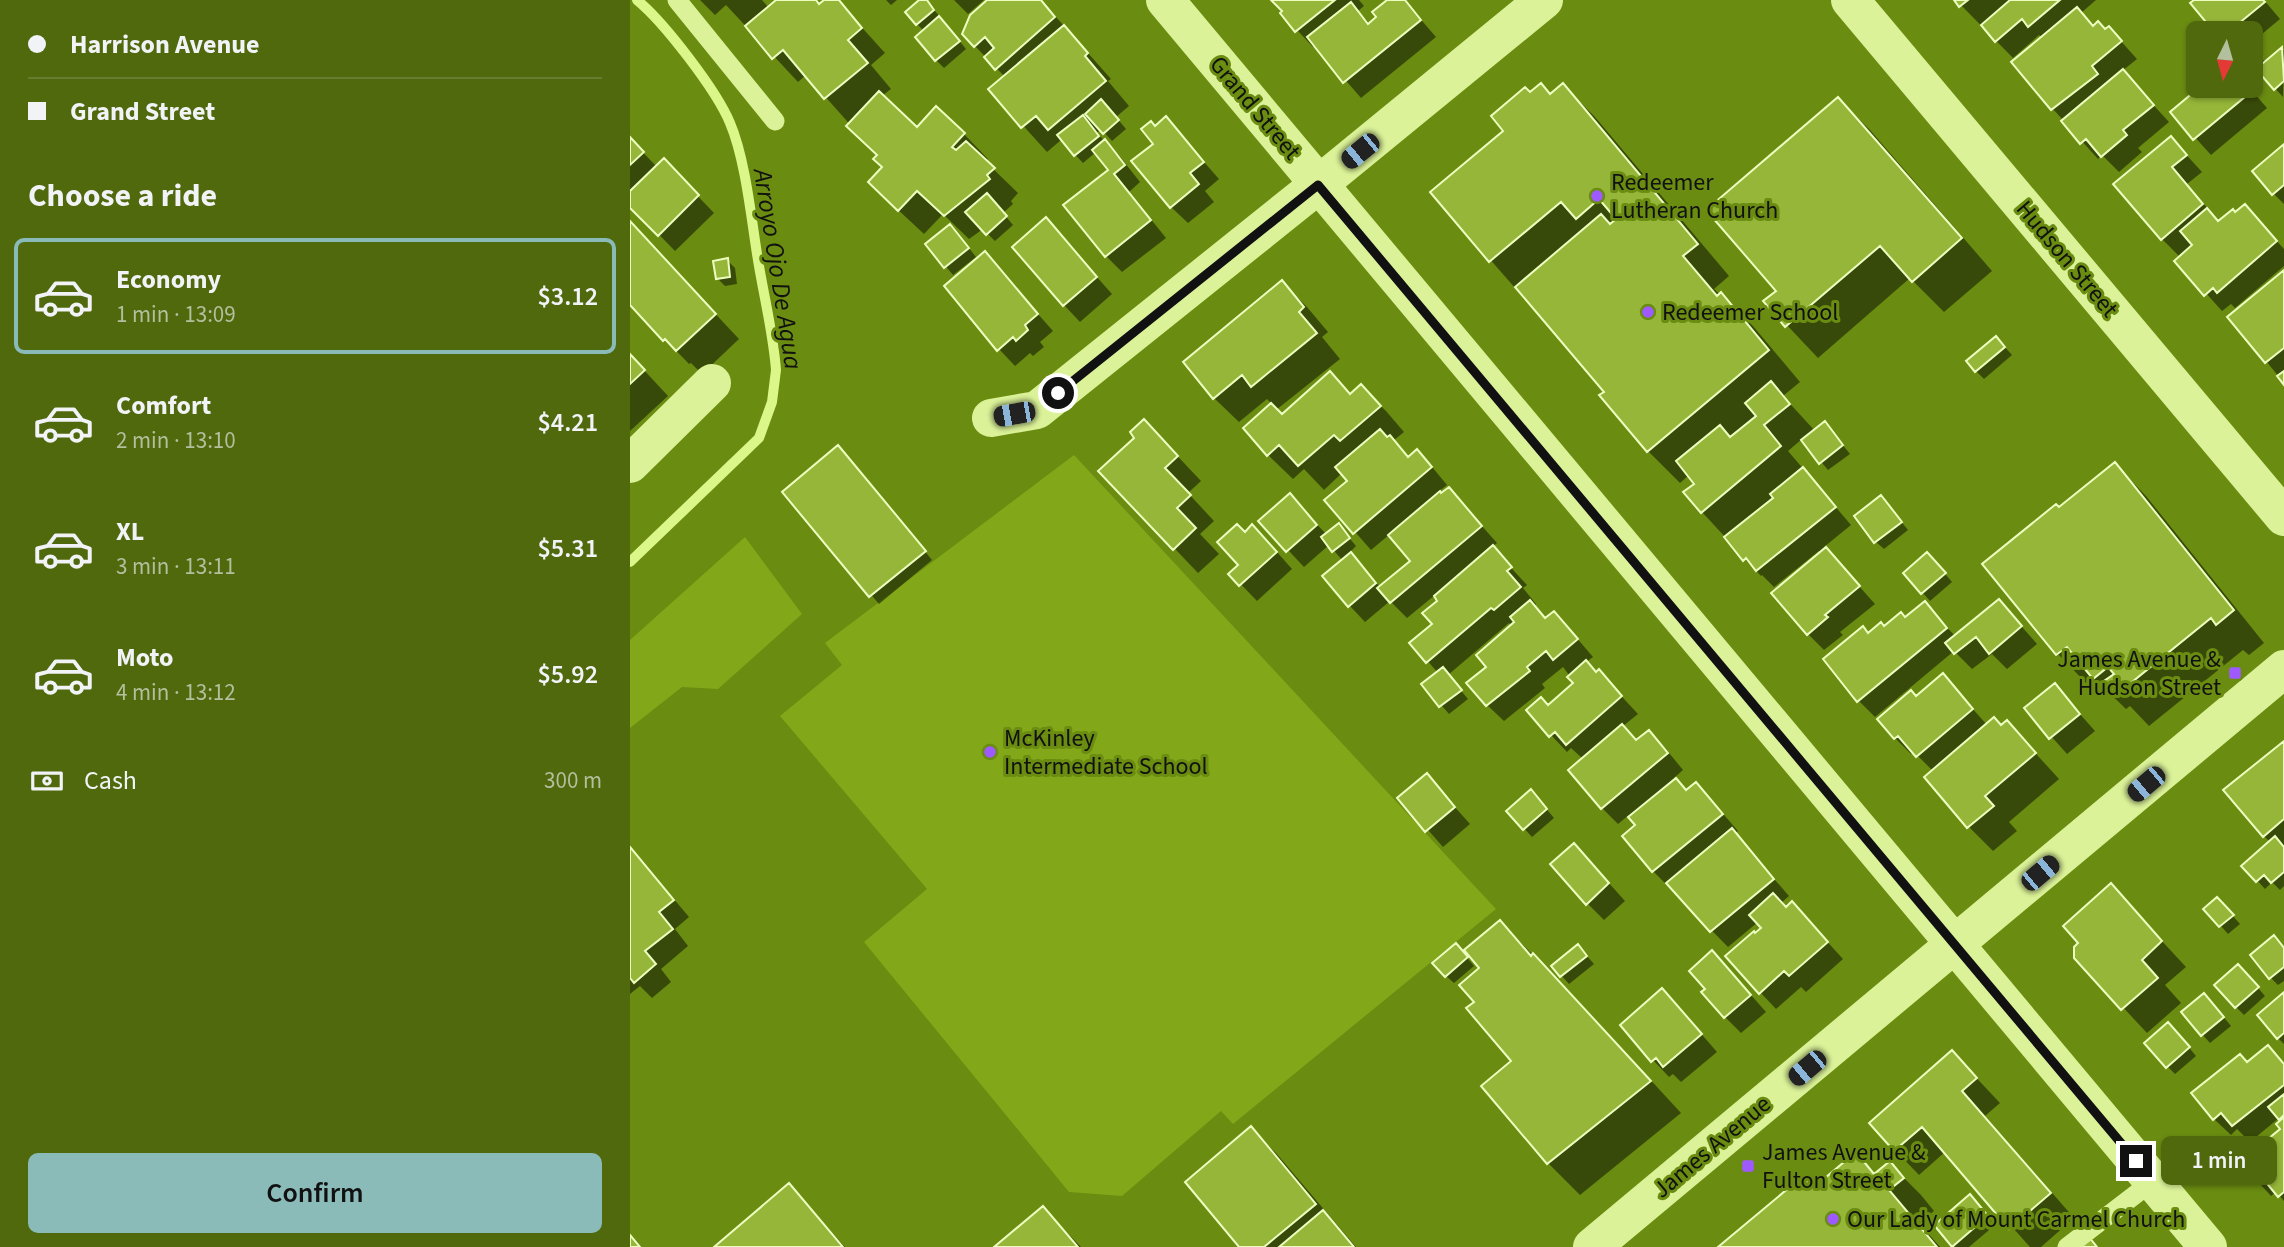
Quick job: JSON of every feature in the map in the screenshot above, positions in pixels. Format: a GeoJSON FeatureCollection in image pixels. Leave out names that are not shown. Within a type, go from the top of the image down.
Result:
{"type":"FeatureCollection","features":[{"type":"Feature","properties":{"kind":"street","name":"Grand Street"},"geometry":{"type":"LineString","coordinates":[[1165,0],[2208,1247]]}},
{"type":"Feature","properties":{"kind":"street"},"geometry":{"type":"LineString","coordinates":[[990,418],[1037,410],[1544,0]]}},
{"type":"Feature","properties":{"kind":"street","name":"Hudson Street"},"geometry":{"type":"LineString","coordinates":[[1850,0],[2284,517]]}},
{"type":"Feature","properties":{"kind":"street"},"geometry":{"type":"LineString","coordinates":[[630,464],[712,383]]}},
{"type":"Feature","properties":{"kind":"street","name":"James Avenue"},"geometry":{"type":"LineString","coordinates":[[1592,1247],[2284,669]]}},
{"type":"Feature","properties":{"kind":"lane"},"geometry":{"type":"LineString","coordinates":[[677,0],[775,121]]}},
{"type":"Feature","properties":{"kind":"lane"},"geometry":{"type":"LineString","coordinates":[[2067,1247],[2152,1181]]}},
{"type":"Feature","properties":{"kind":"green space"},"geometry":{"type":"Polygon","coordinates":[[[1074,455],[1496,909],[1233,1124],[1221,1111],[1122,1196],[1069,1192],[864,942],[927,889],[780,716],[842,665],[825,643],[1074,455]]]}},
{"type":"Feature","properties":{"kind":"green space"},"geometry":{"type":"Polygon","coordinates":[[[745,537],[802,614],[718,689],[682,687],[630,728],[630,640],[745,537]]]}},
{"type":"Feature","properties":{"kind":"building"},"geometry":{"type":"Polygon","coordinates":[[[776,0],[816,0],[819,4],[824,0],[839,0],[862,28],[848,40],[868,63],[824,99],[783,50],[772,59],[745,26],[776,0]]]}},
{"type":"Feature","properties":{"kind":"building"},"geometry":{"type":"Polygon","coordinates":[[[919,0],[927,0],[934,10],[916,25],[905,12],[919,0]]]}},
{"type":"Feature","properties":{"kind":"building"},"geometry":{"type":"Polygon","coordinates":[[[987,0],[1041,0],[1055,17],[995,70],[984,57],[994,48],[985,37],[974,47],[962,34],[970,15],[987,0]]]}},
{"type":"Feature","properties":{"kind":"building"},"geometry":{"type":"Polygon","coordinates":[[[1271,0],[1335,0],[1295,32],[1280,13],[1282,11],[1271,0]]]}},
{"type":"Feature","properties":{"kind":"building"},"geometry":{"type":"Polygon","coordinates":[[[1387,0],[1405,0],[1421,20],[1343,83],[1307,37],[1351,2],[1368,24],[1376,17],[1372,12],[1387,0]]]}},
{"type":"Feature","properties":{"kind":"building"},"geometry":{"type":"Polygon","coordinates":[[[1954,0],[1968,0],[1959,7],[1954,0]]]}},
{"type":"Feature","properties":{"kind":"building"},"geometry":{"type":"Polygon","coordinates":[[[2010,0],[2060,0],[2028,27],[2022,19],[1995,42],[1981,25],[2010,0]]]}},
{"type":"Feature","properties":{"kind":"building"},"geometry":{"type":"Polygon","coordinates":[[[2194,0],[2265,2],[2242,21],[2205,21],[2190,3],[2194,0]]]}},
{"type":"Feature","properties":{"kind":"building"},"geometry":{"type":"Polygon","coordinates":[[[2077,7],[2093,26],[2098,21],[2105,29],[2109,26],[2122,41],[2092,66],[2098,74],[2051,110],[2011,62],[2077,7]]]}},
{"type":"Feature","properties":{"kind":"building"},"geometry":{"type":"Polygon","coordinates":[[[939,16],[960,41],[935,61],[915,37],[939,16]]]}},
{"type":"Feature","properties":{"kind":"building"},"geometry":{"type":"Polygon","coordinates":[[[1064,25],[1088,53],[1085,56],[1106,81],[1048,130],[1036,116],[1021,128],[988,89],[1064,25]]]}},
{"type":"Feature","properties":{"kind":"building"},"geometry":{"type":"Polygon","coordinates":[[[2282,47],[2284,81],[2274,90],[2263,77],[2263,63],[2282,47]]]}},
{"type":"Feature","properties":{"kind":"building"},"geometry":{"type":"Polygon","coordinates":[[[2123,69],[2154,105],[2123,130],[2127,135],[2101,157],[2086,139],[2080,144],[2061,121],[2123,69]]]}},
{"type":"Feature","properties":{"kind":"building"},"geometry":{"type":"Polygon","coordinates":[[[1541,83],[1550,94],[1563,83],[1698,244],[1683,256],[1717,296],[1721,292],[1769,350],[1647,452],[1599,395],[1604,392],[1515,287],[1601,214],[1610,224],[1616,219],[1599,199],[1576,219],[1561,202],[1489,262],[1430,192],[1503,131],[1491,116],[1525,87],[1530,92],[1541,83]]]}},
{"type":"Feature","properties":{"kind":"building"},"geometry":{"type":"Polygon","coordinates":[[[879,91],[917,127],[936,106],[965,133],[952,147],[956,150],[966,141],[995,168],[987,175],[990,179],[944,216],[917,191],[898,211],[868,182],[882,167],[873,159],[877,155],[846,126],[879,91]]]}},
{"type":"Feature","properties":{"kind":"building"},"geometry":{"type":"Polygon","coordinates":[[[1838,97],[1962,238],[1912,282],[1880,246],[1785,327],[1763,301],[1776,291],[1706,210],[1838,97]]]}},
{"type":"Feature","properties":{"kind":"building"},"geometry":{"type":"Polygon","coordinates":[[[2187,98],[2244,98],[2193,140],[2170,112],[2187,98]]]}},
{"type":"Feature","properties":{"kind":"building"},"geometry":{"type":"Polygon","coordinates":[[[1101,99],[1119,120],[1103,134],[1085,114],[1101,99]]]}},
{"type":"Feature","properties":{"kind":"building"},"geometry":{"type":"Polygon","coordinates":[[[1083,115],[1099,136],[1074,156],[1057,135],[1083,115]]]}},
{"type":"Feature","properties":{"kind":"building"},"geometry":{"type":"Polygon","coordinates":[[[1166,116],[1204,162],[1190,173],[1199,184],[1170,208],[1131,161],[1153,144],[1141,129],[1151,121],[1155,126],[1166,116]]]}},
{"type":"Feature","properties":{"kind":"building"},"geometry":{"type":"Polygon","coordinates":[[[2171,136],[2187,155],[2172,167],[2203,204],[2161,240],[2113,184],[2171,136]]]}},
{"type":"Feature","properties":{"kind":"building"},"geometry":{"type":"Polygon","coordinates":[[[630,137],[644,152],[630,165],[630,137]]]}},
{"type":"Feature","properties":{"kind":"building"},"geometry":{"type":"Polygon","coordinates":[[[1105,139],[1125,165],[1114,174],[1151,220],[1105,257],[1063,205],[1108,170],[1092,150],[1105,139]]]}},
{"type":"Feature","properties":{"kind":"building"},"geometry":{"type":"Polygon","coordinates":[[[2284,144],[2284,185],[2272,195],[2252,171],[2284,144]]]}},
{"type":"Feature","properties":{"kind":"building"},"geometry":{"type":"Polygon","coordinates":[[[664,158],[699,195],[658,236],[630,208],[630,191],[664,158]]]}},
{"type":"Feature","properties":{"kind":"building"},"geometry":{"type":"Polygon","coordinates":[[[987,193],[1007,216],[986,235],[965,212],[987,193]]]}},
{"type":"Feature","properties":{"kind":"building"},"geometry":{"type":"Polygon","coordinates":[[[2245,204],[2277,241],[2217,293],[2213,288],[2204,296],[2174,261],[2192,245],[2180,231],[2207,208],[2218,221],[2233,209],[2235,212],[2245,204]]]}},
{"type":"Feature","properties":{"kind":"building"},"geometry":{"type":"Polygon","coordinates":[[[1046,217],[1097,277],[1063,306],[1012,247],[1046,217]]]}},
{"type":"Feature","properties":{"kind":"building"},"geometry":{"type":"Polygon","coordinates":[[[630,221],[716,314],[676,351],[665,339],[663,341],[630,305],[630,221]]]}},
{"type":"Feature","properties":{"kind":"building"},"geometry":{"type":"Polygon","coordinates":[[[950,224],[969,248],[944,268],[925,244],[950,224]]]}},
{"type":"Feature","properties":{"kind":"building"},"geometry":{"type":"Polygon","coordinates":[[[985,251],[1038,314],[1025,325],[1028,330],[1016,341],[1013,337],[997,351],[944,286],[985,251]]]}},
{"type":"Feature","properties":{"kind":"building"},"geometry":{"type":"Polygon","coordinates":[[[728,258],[730,277],[716,279],[713,261],[728,258]]]}},
{"type":"Feature","properties":{"kind":"building"},"geometry":{"type":"Polygon","coordinates":[[[2284,270],[2284,348],[2265,363],[2227,317],[2284,270]]]}},
{"type":"Feature","properties":{"kind":"building"},"geometry":{"type":"Polygon","coordinates":[[[1282,280],[1304,307],[1299,312],[1317,333],[1251,387],[1242,375],[1213,399],[1183,362],[1282,280]]]}},
{"type":"Feature","properties":{"kind":"building"},"geometry":{"type":"Polygon","coordinates":[[[1996,336],[2005,347],[1975,372],[1966,361],[1996,336]]]}},
{"type":"Feature","properties":{"kind":"building"},"geometry":{"type":"Polygon","coordinates":[[[630,354],[645,370],[630,384],[630,354]]]}},
{"type":"Feature","properties":{"kind":"building"},"geometry":{"type":"Polygon","coordinates":[[[1330,371],[1350,394],[1361,384],[1381,406],[1340,441],[1334,435],[1298,466],[1279,445],[1267,456],[1243,428],[1271,403],[1282,414],[1330,371]]]}},
{"type":"Feature","properties":{"kind":"building"},"geometry":{"type":"Polygon","coordinates":[[[2284,371],[2284,385],[2277,376],[2284,371]]]}},
{"type":"Feature","properties":{"kind":"building"},"geometry":{"type":"Polygon","coordinates":[[[1771,381],[1790,404],[1764,425],[1781,446],[1701,513],[1683,492],[1694,484],[1676,461],[1720,425],[1730,437],[1756,416],[1745,403],[1771,381]]]}},
{"type":"Feature","properties":{"kind":"building"},"geometry":{"type":"Polygon","coordinates":[[[1144,419],[1178,456],[1165,468],[1191,495],[1177,508],[1196,528],[1173,550],[1098,471],[1134,438],[1130,432],[1144,419]]]}},
{"type":"Feature","properties":{"kind":"building"},"geometry":{"type":"Polygon","coordinates":[[[1825,421],[1843,445],[1819,464],[1801,440],[1825,421]]]}},
{"type":"Feature","properties":{"kind":"building"},"geometry":{"type":"Polygon","coordinates":[[[1380,429],[1387,437],[1390,435],[1408,457],[1417,449],[1432,467],[1353,534],[1324,500],[1347,481],[1335,467],[1380,429]]]}},
{"type":"Feature","properties":{"kind":"building"},"geometry":{"type":"Polygon","coordinates":[[[838,445],[926,551],[869,597],[782,492],[838,445]]]}},
{"type":"Feature","properties":{"kind":"building"},"geometry":{"type":"Polygon","coordinates":[[[2115,462],[2234,610],[2216,625],[2211,618],[2116,695],[2104,681],[2114,674],[2108,667],[2093,679],[2067,647],[2056,655],[1982,564],[2056,504],[2059,507],[2115,462]]]}},
{"type":"Feature","properties":{"kind":"building"},"geometry":{"type":"Polygon","coordinates":[[[1803,467],[1836,507],[1756,571],[1746,558],[1743,561],[1724,537],[1773,498],[1770,494],[1803,467]]]}},
{"type":"Feature","properties":{"kind":"building"},"geometry":{"type":"Polygon","coordinates":[[[1449,487],[1482,526],[1390,603],[1377,588],[1410,561],[1388,535],[1440,491],[1441,493],[1449,487]]]}},
{"type":"Feature","properties":{"kind":"building"},"geometry":{"type":"Polygon","coordinates":[[[1290,493],[1317,525],[1286,552],[1258,521],[1290,493]]]}},
{"type":"Feature","properties":{"kind":"building"},"geometry":{"type":"Polygon","coordinates":[[[1881,495],[1902,522],[1874,543],[1854,516],[1881,495]]]}},
{"type":"Feature","properties":{"kind":"building"},"geometry":{"type":"Polygon","coordinates":[[[1339,523],[1350,538],[1332,552],[1321,537],[1339,523]]]}},
{"type":"Feature","properties":{"kind":"building"},"geometry":{"type":"Polygon","coordinates":[[[1237,524],[1245,532],[1252,524],[1277,552],[1239,586],[1228,574],[1238,565],[1217,542],[1237,524]]]}},
{"type":"Feature","properties":{"kind":"building"},"geometry":{"type":"Polygon","coordinates":[[[1493,545],[1512,567],[1507,571],[1521,587],[1494,610],[1491,608],[1426,663],[1409,643],[1432,624],[1422,613],[1437,601],[1434,596],[1493,545]]]}},
{"type":"Feature","properties":{"kind":"building"},"geometry":{"type":"Polygon","coordinates":[[[1826,547],[1860,586],[1825,615],[1828,617],[1807,635],[1771,593],[1826,547]]]}},
{"type":"Feature","properties":{"kind":"building"},"geometry":{"type":"Polygon","coordinates":[[[1351,552],[1376,583],[1348,607],[1322,576],[1351,552]]]}},
{"type":"Feature","properties":{"kind":"building"},"geometry":{"type":"Polygon","coordinates":[[[1927,552],[1946,573],[1921,594],[1903,573],[1927,552]]]}},
{"type":"Feature","properties":{"kind":"building"},"geometry":{"type":"Polygon","coordinates":[[[1999,599],[2022,626],[1989,654],[1976,637],[1954,654],[1945,643],[1999,599]]]}},
{"type":"Feature","properties":{"kind":"building"},"geometry":{"type":"Polygon","coordinates":[[[1530,600],[1545,618],[1554,611],[1578,639],[1553,660],[1546,651],[1527,667],[1530,671],[1486,706],[1466,683],[1486,667],[1476,655],[1514,622],[1510,617],[1530,600]]]}},
{"type":"Feature","properties":{"kind":"building"},"geometry":{"type":"Polygon","coordinates":[[[1925,601],[1947,628],[1857,702],[1823,659],[1863,626],[1868,633],[1881,622],[1884,626],[1901,612],[1905,617],[1925,601]]]}},
{"type":"Feature","properties":{"kind":"building"},"geometry":{"type":"Polygon","coordinates":[[[1586,660],[1596,672],[1599,669],[1622,696],[1566,745],[1555,732],[1549,737],[1526,710],[1541,697],[1548,705],[1573,683],[1567,677],[1586,660]]]}},
{"type":"Feature","properties":{"kind":"building"},"geometry":{"type":"Polygon","coordinates":[[[1443,667],[1462,690],[1439,707],[1421,684],[1443,667]]]}},
{"type":"Feature","properties":{"kind":"building"},"geometry":{"type":"Polygon","coordinates":[[[1943,673],[1973,709],[1916,757],[1898,736],[1894,739],[1877,719],[1911,690],[1916,696],[1943,673]]]}},
{"type":"Feature","properties":{"kind":"building"},"geometry":{"type":"Polygon","coordinates":[[[2055,683],[2080,714],[2049,739],[2024,708],[2055,683]]]}},
{"type":"Feature","properties":{"kind":"building"},"geometry":{"type":"Polygon","coordinates":[[[1994,717],[2001,725],[2007,720],[2036,753],[1985,796],[1994,806],[1967,828],[1924,777],[1994,717]]]}},
{"type":"Feature","properties":{"kind":"building"},"geometry":{"type":"Polygon","coordinates":[[[1622,724],[1636,740],[1649,730],[1668,753],[1601,809],[1568,770],[1622,724]]]}},
{"type":"Feature","properties":{"kind":"building"},"geometry":{"type":"Polygon","coordinates":[[[2284,741],[2284,819],[2263,837],[2223,790],[2284,741]]]}},
{"type":"Feature","properties":{"kind":"building"},"geometry":{"type":"Polygon","coordinates":[[[1427,773],[1455,807],[1425,832],[1397,798],[1427,773]]]}},
{"type":"Feature","properties":{"kind":"building"},"geometry":{"type":"Polygon","coordinates":[[[1676,778],[1686,790],[1696,782],[1723,814],[1652,872],[1622,836],[1635,825],[1628,817],[1676,778]]]}},
{"type":"Feature","properties":{"kind":"building"},"geometry":{"type":"Polygon","coordinates":[[[1531,789],[1547,809],[1523,830],[1506,811],[1531,789]]]}},
{"type":"Feature","properties":{"kind":"building"},"geometry":{"type":"Polygon","coordinates":[[[1732,828],[1774,879],[1710,932],[1666,883],[1732,828]]]}},
{"type":"Feature","properties":{"kind":"building"},"geometry":{"type":"Polygon","coordinates":[[[2275,836],[2284,847],[2284,872],[2271,883],[2264,875],[2256,882],[2241,866],[2275,836]]]}},
{"type":"Feature","properties":{"kind":"building"},"geometry":{"type":"Polygon","coordinates":[[[1574,843],[1609,883],[1586,905],[1550,864],[1574,843]]]}},
{"type":"Feature","properties":{"kind":"building"},"geometry":{"type":"Polygon","coordinates":[[[630,847],[674,900],[659,912],[673,929],[645,951],[656,964],[634,983],[630,978],[630,847]]]}},
{"type":"Feature","properties":{"kind":"building"},"geometry":{"type":"Polygon","coordinates":[[[2111,883],[2162,941],[2142,960],[2158,978],[2121,1010],[2074,958],[2074,947],[2078,943],[2063,926],[2111,883]]]}},
{"type":"Feature","properties":{"kind":"building"},"geometry":{"type":"Polygon","coordinates":[[[1773,893],[1786,907],[1792,901],[1828,942],[1789,976],[1784,971],[1759,994],[1725,956],[1761,928],[1749,915],[1773,893]]]}},
{"type":"Feature","properties":{"kind":"building"},"geometry":{"type":"Polygon","coordinates":[[[2217,897],[2234,915],[2219,927],[2203,909],[2217,897]]]}},
{"type":"Feature","properties":{"kind":"building"},"geometry":{"type":"Polygon","coordinates":[[[1500,920],[1651,1081],[1547,1164],[1481,1086],[1511,1061],[1466,1008],[1474,1002],[1459,985],[1479,968],[1464,950],[1500,920]]]}},
{"type":"Feature","properties":{"kind":"building"},"geometry":{"type":"Polygon","coordinates":[[[2274,935],[2284,948],[2284,967],[2269,979],[2250,955],[2274,935]]]}},
{"type":"Feature","properties":{"kind":"building"},"geometry":{"type":"Polygon","coordinates":[[[1456,943],[1468,957],[1445,977],[1432,963],[1456,943]]]}},
{"type":"Feature","properties":{"kind":"building"},"geometry":{"type":"Polygon","coordinates":[[[1578,944],[1587,956],[1560,977],[1551,966],[1578,944]]]}},
{"type":"Feature","properties":{"kind":"building"},"geometry":{"type":"Polygon","coordinates":[[[1712,950],[1751,995],[1724,1018],[1701,992],[1705,989],[1689,971],[1712,950]]]}},
{"type":"Feature","properties":{"kind":"building"},"geometry":{"type":"Polygon","coordinates":[[[2238,964],[2259,987],[2235,1008],[2214,985],[2238,964]]]}},
{"type":"Feature","properties":{"kind":"building"},"geometry":{"type":"Polygon","coordinates":[[[1662,988],[1702,1034],[1663,1067],[1656,1058],[1651,1062],[1620,1025],[1662,988]]]}},
{"type":"Feature","properties":{"kind":"building"},"geometry":{"type":"Polygon","coordinates":[[[2284,992],[2284,1033],[2277,1039],[2257,1015],[2284,992]]]}},
{"type":"Feature","properties":{"kind":"building"},"geometry":{"type":"Polygon","coordinates":[[[2204,993],[2224,1017],[2201,1036],[2181,1012],[2204,993]]]}},
{"type":"Feature","properties":{"kind":"building"},"geometry":{"type":"Polygon","coordinates":[[[2168,1022],[2190,1047],[2166,1068],[2144,1043],[2168,1022]]]}},
{"type":"Feature","properties":{"kind":"building"},"geometry":{"type":"Polygon","coordinates":[[[2268,1045],[2284,1064],[2284,1085],[2232,1126],[2221,1113],[2213,1120],[2191,1093],[2240,1054],[2247,1062],[2268,1045]]]}},
{"type":"Feature","properties":{"kind":"building"},"geometry":{"type":"Polygon","coordinates":[[[1952,1050],[1977,1078],[1962,1091],[2051,1193],[2009,1229],[1922,1127],[1894,1151],[1869,1123],[1952,1050]]]}},
{"type":"Feature","properties":{"kind":"building"},"geometry":{"type":"Polygon","coordinates":[[[2284,1094],[2284,1115],[2279,1120],[2268,1107],[2284,1094]]]}},
{"type":"Feature","properties":{"kind":"building"},"geometry":{"type":"Polygon","coordinates":[[[2284,1117],[2284,1192],[2278,1197],[2260,1175],[2253,1180],[2239,1163],[2280,1129],[2276,1124],[2284,1117]]]}},
{"type":"Feature","properties":{"kind":"building"},"geometry":{"type":"Polygon","coordinates":[[[1251,1126],[1316,1204],[1264,1247],[1239,1247],[1185,1182],[1251,1126]]]}},
{"type":"Feature","properties":{"kind":"building","name":"Our Lady of Mount Carmel Church"},"geometry":{"type":"Polygon","coordinates":[[[1856,1152],[1874,1174],[1890,1161],[1904,1178],[1889,1190],[1937,1247],[1718,1247],[1803,1176],[1813,1188],[1856,1152]]]}},
{"type":"Feature","properties":{"kind":"building"},"geometry":{"type":"Polygon","coordinates":[[[789,1183],[843,1247],[714,1247],[789,1183]]]}},
{"type":"Feature","properties":{"kind":"building"},"geometry":{"type":"Polygon","coordinates":[[[1970,1194],[1988,1216],[1952,1247],[1934,1225],[1970,1194]]]}},
{"type":"Feature","properties":{"kind":"building"},"geometry":{"type":"Polygon","coordinates":[[[1043,1206],[1078,1247],[994,1247],[1043,1206]]]}},
{"type":"Feature","properties":{"kind":"building"},"geometry":{"type":"Polygon","coordinates":[[[1323,1210],[1354,1247],[1279,1247],[1323,1210]]]}},
{"type":"Feature","properties":{"kind":"building"},"geometry":{"type":"Polygon","coordinates":[[[630,1235],[640,1247],[630,1247],[630,1235]]]}},
{"type":"Feature","properties":{"kind":"building"},"geometry":{"type":"Polygon","coordinates":[[[2089,1237],[2097,1247],[2077,1247],[2089,1237]]]}},
{"type":"Feature","properties":{"kind":"waterway","name":"Arroyo Ojo De Agua"},"geometry":{"type":"LineString","coordinates":[[630,562],[759,438],[772,402],[776,370],[747,187],[730,123],[714,93],[689,58],[637,0]]}},
{"type":"Feature","properties":{"kind":"place","name":"Redeemer Lutheran Church"},"geometry":{"type":"Point","coordinates":[1597,196]}},
{"type":"Feature","properties":{"kind":"place","name":"Redeemer School"},"geometry":{"type":"Point","coordinates":[1648,312]}},
{"type":"Feature","properties":{"kind":"place","name":"James Avenue & Hudson Street"},"geometry":{"type":"Point","coordinates":[2235,673]}},
{"type":"Feature","properties":{"kind":"place","name":"McKinley Intermediate School"},"geometry":{"type":"Point","coordinates":[990,752]}},
{"type":"Feature","properties":{"kind":"place","name":"James Avenue & Fulton Street"},"geometry":{"type":"Point","coordinates":[1748,1166]}},
{"type":"Feature","properties":{"kind":"place","name":"Our Lady of Mount Carmel Church"},"geometry":{"type":"Point","coordinates":[1833,1219]}},
{"type":"Feature","properties":{"kind":"route"},"geometry":{"type":"LineString","coordinates":[[1058,393],[1318,185],[2136,1161]]}}]}
